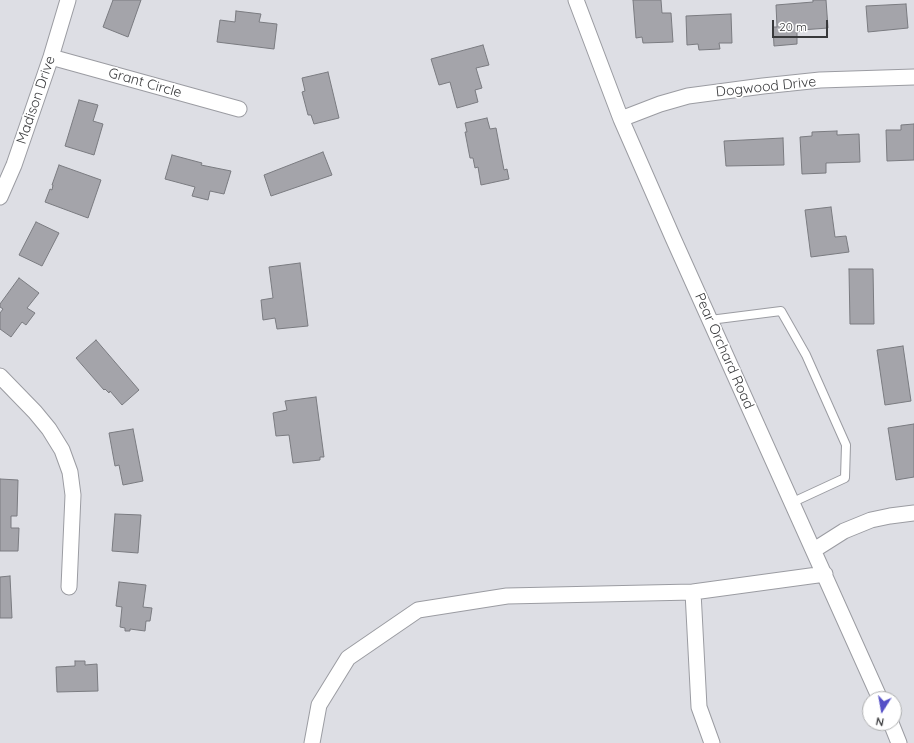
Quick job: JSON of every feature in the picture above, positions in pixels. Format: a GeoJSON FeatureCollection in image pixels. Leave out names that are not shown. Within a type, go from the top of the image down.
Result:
{"type":"FeatureCollection","features":[{"type":"Feature","properties":{"kind":"street","name":"Madison Drive"},"geometry":{"type":"LineString","coordinates":[[0,197],[14,165],[51,57],[68,0]]}},
{"type":"Feature","properties":{"kind":"street","name":"Pear Orchard Road"},"geometry":{"type":"LineString","coordinates":[[576,0],[621,118],[791,503],[825,574],[876,691]]}},
{"type":"Feature","properties":{"kind":"street","name":"Grant Circle"},"geometry":{"type":"LineString","coordinates":[[51,57],[240,109]]}},
{"type":"Feature","properties":{"kind":"street","name":"Dogwood Drive"},"geometry":{"type":"LineString","coordinates":[[621,118],[688,96],[820,80],[914,77]]}},
{"type":"Feature","properties":{"kind":"street"},"geometry":{"type":"LineString","coordinates":[[0,376],[35,412],[49,430],[62,450],[70,472],[73,495],[69,587]]}},
{"type":"Feature","properties":{"kind":"street"},"geometry":{"type":"LineString","coordinates":[[814,550],[844,531],[871,520],[914,513]]}},
{"type":"Feature","properties":{"kind":"street"},"geometry":{"type":"LineString","coordinates":[[312,743],[318,705],[348,658],[418,610],[507,596],[693,592],[825,574]]}},
{"type":"Feature","properties":{"kind":"street"},"geometry":{"type":"LineString","coordinates":[[693,592],[699,707],[712,743]]}},
{"type":"Feature","properties":{"kind":"street"},"geometry":{"type":"LineString","coordinates":[[894,731],[899,743]]}},
{"type":"Feature","properties":{"kind":"lane"},"geometry":{"type":"LineString","coordinates":[[710,320],[781,312],[806,355],[846,445],[845,478],[791,503]]}},
{"type":"Feature","properties":{"kind":"building"},"geometry":{"type":"Polygon","coordinates":[[[113,0],[141,0],[128,37],[103,27],[113,0]]]}},
{"type":"Feature","properties":{"kind":"building"},"geometry":{"type":"Polygon","coordinates":[[[633,0],[661,0],[662,13],[671,13],[673,42],[643,43],[642,37],[636,38],[633,0]]]}},
{"type":"Feature","properties":{"kind":"building"},"geometry":{"type":"Polygon","coordinates":[[[813,0],[826,0],[828,28],[801,30],[797,32],[797,44],[774,46],[773,27],[777,27],[776,5],[813,2],[813,0]]]}},
{"type":"Feature","properties":{"kind":"building"},"geometry":{"type":"Polygon","coordinates":[[[906,4],[908,28],[868,32],[866,6],[906,4]]]}},
{"type":"Feature","properties":{"kind":"building"},"geometry":{"type":"Polygon","coordinates":[[[236,11],[261,14],[259,22],[277,24],[274,49],[217,42],[220,20],[235,22],[236,11]]]}},
{"type":"Feature","properties":{"kind":"building"},"geometry":{"type":"Polygon","coordinates":[[[731,14],[732,43],[719,43],[720,49],[699,50],[698,44],[687,45],[686,16],[731,14]]]}},
{"type":"Feature","properties":{"kind":"building"},"geometry":{"type":"Polygon","coordinates":[[[483,45],[489,65],[476,68],[482,88],[475,90],[478,102],[457,108],[450,82],[439,85],[431,59],[483,45]]]}},
{"type":"Feature","properties":{"kind":"building"},"geometry":{"type":"Polygon","coordinates":[[[328,72],[339,118],[314,124],[311,115],[308,115],[302,92],[305,91],[302,78],[328,72]]]}},
{"type":"Feature","properties":{"kind":"building"},"geometry":{"type":"Polygon","coordinates":[[[79,100],[98,105],[93,121],[103,124],[94,155],[65,146],[79,100]]]}},
{"type":"Feature","properties":{"kind":"building"},"geometry":{"type":"Polygon","coordinates":[[[487,118],[490,129],[496,128],[504,170],[507,169],[509,179],[481,185],[478,167],[475,168],[473,158],[470,158],[465,132],[467,132],[465,123],[487,118]]]}},
{"type":"Feature","properties":{"kind":"building"},"geometry":{"type":"Polygon","coordinates":[[[914,124],[914,160],[887,161],[886,130],[901,130],[901,125],[914,124]]]}},
{"type":"Feature","properties":{"kind":"building"},"geometry":{"type":"Polygon","coordinates":[[[837,131],[837,135],[859,134],[860,162],[826,163],[826,173],[802,174],[800,137],[812,136],[812,132],[837,131]]]}},
{"type":"Feature","properties":{"kind":"building"},"geometry":{"type":"Polygon","coordinates":[[[783,138],[784,165],[726,166],[724,141],[783,138]]]}},
{"type":"Feature","properties":{"kind":"building"},"geometry":{"type":"Polygon","coordinates":[[[323,152],[332,175],[271,196],[264,175],[323,152]]]}},
{"type":"Feature","properties":{"kind":"building"},"geometry":{"type":"Polygon","coordinates":[[[172,155],[202,163],[201,165],[231,171],[224,194],[210,191],[208,200],[192,196],[195,187],[165,179],[172,155]]]}},
{"type":"Feature","properties":{"kind":"building"},"geometry":{"type":"Polygon","coordinates":[[[59,165],[101,180],[88,218],[45,202],[50,189],[52,190],[52,185],[59,165]]]}},
{"type":"Feature","properties":{"kind":"building"},"geometry":{"type":"Polygon","coordinates":[[[831,207],[835,237],[846,236],[849,252],[811,257],[805,210],[831,207]]]}},
{"type":"Feature","properties":{"kind":"building"},"geometry":{"type":"Polygon","coordinates":[[[36,222],[59,233],[42,266],[19,255],[36,222]]]}},
{"type":"Feature","properties":{"kind":"building"},"geometry":{"type":"Polygon","coordinates":[[[300,263],[308,326],[277,329],[275,318],[263,320],[261,300],[273,298],[269,267],[300,263]]]}},
{"type":"Feature","properties":{"kind":"building"},"geometry":{"type":"Polygon","coordinates":[[[849,269],[873,269],[874,324],[850,324],[849,269]]]}},
{"type":"Feature","properties":{"kind":"building"},"geometry":{"type":"Polygon","coordinates":[[[19,278],[39,293],[27,308],[35,313],[26,325],[22,322],[11,337],[0,329],[0,313],[3,309],[0,307],[0,304],[19,278]]]}},
{"type":"Feature","properties":{"kind":"building"},"geometry":{"type":"Polygon","coordinates":[[[96,340],[139,390],[122,405],[110,391],[109,393],[105,389],[104,390],[76,358],[96,340]]]}},
{"type":"Feature","properties":{"kind":"building"},"geometry":{"type":"Polygon","coordinates":[[[903,346],[911,401],[885,405],[877,350],[903,346]]]}},
{"type":"Feature","properties":{"kind":"building"},"geometry":{"type":"Polygon","coordinates":[[[316,397],[324,457],[320,457],[320,460],[293,463],[289,435],[276,436],[273,413],[287,410],[285,401],[316,397]]]}},
{"type":"Feature","properties":{"kind":"building"},"geometry":{"type":"Polygon","coordinates":[[[914,424],[914,477],[896,480],[888,428],[914,424]]]}},
{"type":"Feature","properties":{"kind":"building"},"geometry":{"type":"Polygon","coordinates":[[[133,429],[143,481],[123,485],[119,465],[115,466],[109,433],[133,429]]]}},
{"type":"Feature","properties":{"kind":"building"},"geometry":{"type":"Polygon","coordinates":[[[0,479],[18,480],[17,516],[11,516],[11,528],[19,528],[18,551],[0,551],[0,479]]]}},
{"type":"Feature","properties":{"kind":"building"},"geometry":{"type":"Polygon","coordinates":[[[115,514],[141,515],[138,553],[112,551],[115,514]]]}},
{"type":"Feature","properties":{"kind":"building"},"geometry":{"type":"Polygon","coordinates":[[[10,576],[12,618],[0,618],[0,577],[10,576]]]}},
{"type":"Feature","properties":{"kind":"building"},"geometry":{"type":"Polygon","coordinates":[[[119,582],[146,585],[143,607],[152,608],[150,621],[146,621],[145,631],[130,629],[130,631],[125,631],[125,628],[120,627],[122,607],[116,606],[119,582]]]}},
{"type":"Feature","properties":{"kind":"building"},"geometry":{"type":"Polygon","coordinates":[[[75,661],[85,661],[85,665],[97,664],[98,691],[57,692],[56,667],[75,666],[75,661]]]}}]}
